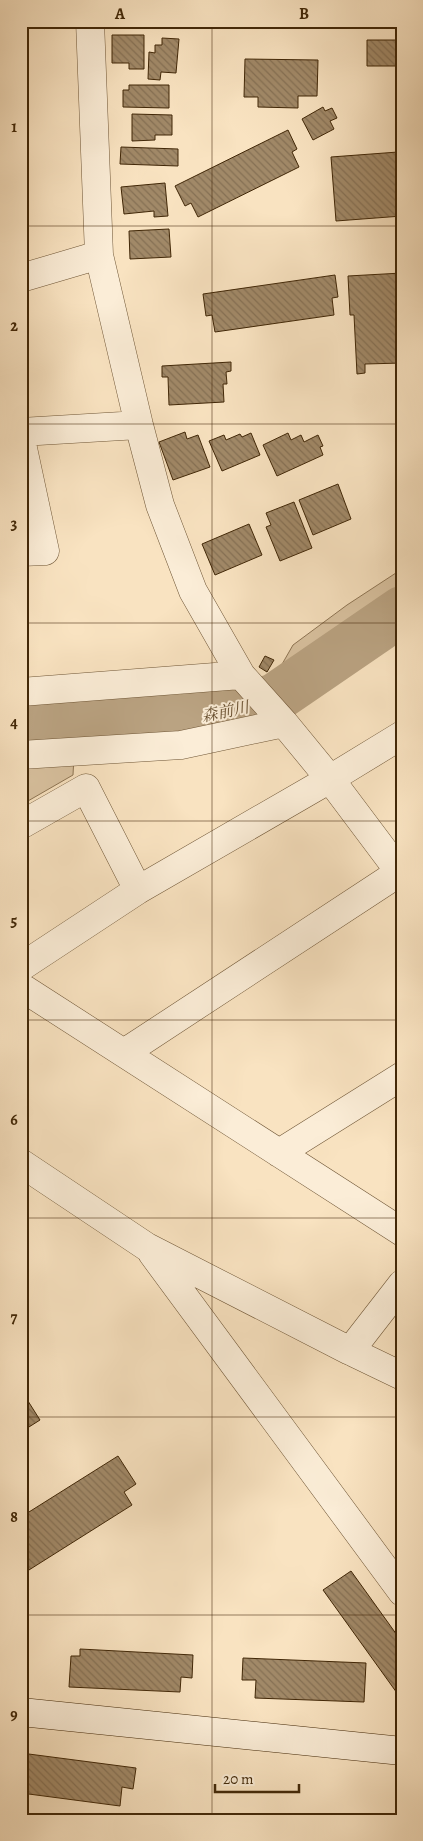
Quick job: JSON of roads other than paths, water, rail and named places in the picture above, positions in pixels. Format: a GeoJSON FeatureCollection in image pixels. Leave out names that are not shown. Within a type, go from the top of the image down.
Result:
{"type":"FeatureCollection","features":[{"type":"Feature","properties":{"kind":"street"},"geometry":{"type":"LineString","coordinates":[[90,21],[99,255],[139,426],[160,505],[193,591],[241,675],[330,779],[401,874],[124,1053]]}},
{"type":"Feature","properties":{"kind":"street"},"geometry":{"type":"LineString","coordinates":[[21,278],[99,255]]}},
{"type":"Feature","properties":{"kind":"street"},"geometry":{"type":"LineString","coordinates":[[21,432],[139,426]]}},
{"type":"Feature","properties":{"kind":"street"},"geometry":{"type":"LineString","coordinates":[[21,439],[45,550],[21,552]]}},
{"type":"Feature","properties":{"kind":"street"},"geometry":{"type":"LineString","coordinates":[[21,692],[241,675]]}},
{"type":"Feature","properties":{"kind":"street"},"geometry":{"type":"LineString","coordinates":[[21,755],[182,745],[284,723]]}},
{"type":"Feature","properties":{"kind":"street"},"geometry":{"type":"LineString","coordinates":[[21,967],[138,890],[402,735]]}},
{"type":"Feature","properties":{"kind":"street"},"geometry":{"type":"LineString","coordinates":[[21,826],[86,788],[138,890]]}},
{"type":"Feature","properties":{"kind":"street"},"geometry":{"type":"LineString","coordinates":[[21,987],[402,1232]]}},
{"type":"Feature","properties":{"kind":"street"},"geometry":{"type":"LineString","coordinates":[[279,1153],[402,1076]]}},
{"type":"Feature","properties":{"kind":"street"},"geometry":{"type":"LineString","coordinates":[[21,1163],[147,1247],[402,1376]]}},
{"type":"Feature","properties":{"kind":"street"},"geometry":{"type":"LineString","coordinates":[[147,1247],[402,1592]]}},
{"type":"Feature","properties":{"kind":"street"},"geometry":{"type":"LineString","coordinates":[[350,1351],[402,1284]]}},
{"type":"Feature","properties":{"kind":"street"},"geometry":{"type":"LineString","coordinates":[[21,1712],[402,1751]]}},
{"type":"Feature","properties":{"kind":"waterway","name":"森前川"},"geometry":{"type":"LineString","coordinates":[[21,726],[123,720],[183,719],[230,713],[275,698],[402,611]]}}]}
